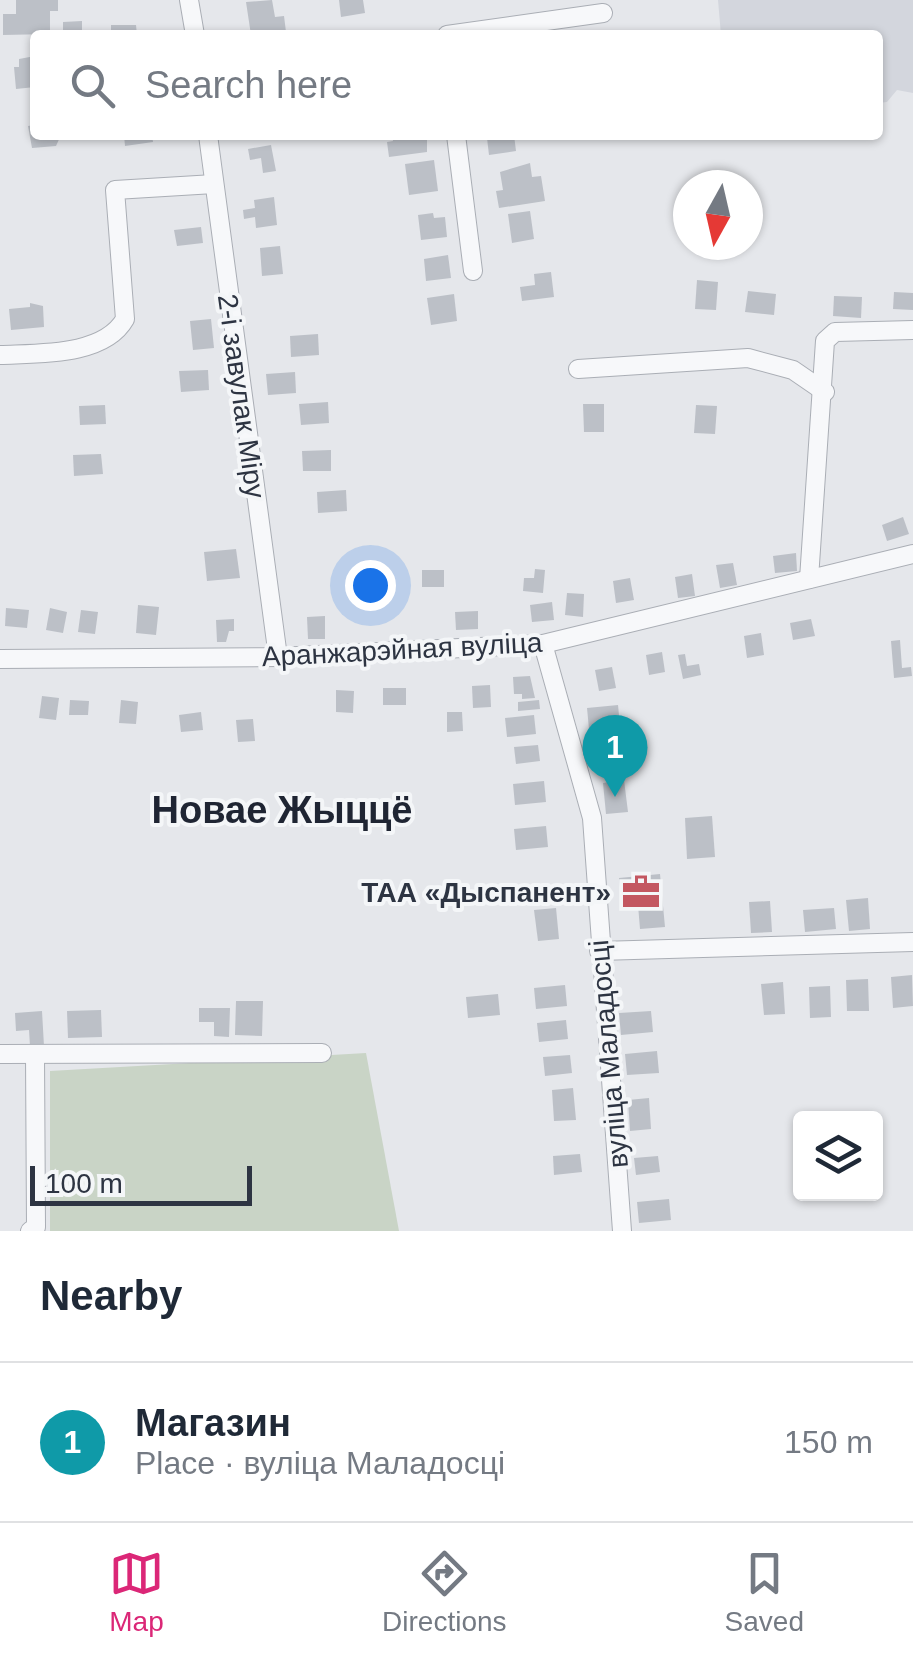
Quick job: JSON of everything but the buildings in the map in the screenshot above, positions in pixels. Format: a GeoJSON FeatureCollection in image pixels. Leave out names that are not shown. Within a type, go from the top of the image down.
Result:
{"type":"FeatureCollection","features":[{"type":"Feature","properties":{"kind":"street"},"geometry":{"type":"LineString","coordinates":[[190,0],[193,30]]}},
{"type":"Feature","properties":{"kind":"street"},"geometry":{"type":"LineString","coordinates":[[481,30],[603,12]]}},
{"type":"Feature","properties":{"kind":"street","name":"2-і завулак Міру"},"geometry":{"type":"LineString","coordinates":[[209,140],[278,657]]}},
{"type":"Feature","properties":{"kind":"street"},"geometry":{"type":"LineString","coordinates":[[457,140],[473,271]]}},
{"type":"Feature","properties":{"kind":"street"},"geometry":{"type":"LineString","coordinates":[[0,355],[100,344],[116,336],[126,319],[115,190],[214,184]]}},
{"type":"Feature","properties":{"kind":"street"},"geometry":{"type":"LineString","coordinates":[[809,578],[825,392],[825,341],[835,332],[913,330]]}},
{"type":"Feature","properties":{"kind":"street"},"geometry":{"type":"LineString","coordinates":[[578,369],[748,358],[793,370],[825,392]]}},
{"type":"Feature","properties":{"kind":"street","name":"Аранжарэйная вуліца"},"geometry":{"type":"LineString","coordinates":[[0,659],[278,657],[543,644],[913,554]]}},
{"type":"Feature","properties":{"kind":"street","name":"вуліца Маладосці"},"geometry":{"type":"LineString","coordinates":[[543,644],[592,818],[598,951],[622,1231]]}},
{"type":"Feature","properties":{"kind":"street"},"geometry":{"type":"LineString","coordinates":[[598,951],[913,942]]}},
{"type":"Feature","properties":{"kind":"street"},"geometry":{"type":"LineString","coordinates":[[0,1054],[322,1053]]}},
{"type":"Feature","properties":{"kind":"street"},"geometry":{"type":"LineString","coordinates":[[30,1231],[36,1227],[36,1055]]}},
{"type":"Feature","properties":{"kind":"shaded area"},"geometry":{"type":"Polygon","coordinates":[[[718,0],[913,0],[913,93],[897,90],[883,102],[883,30],[721,30],[718,0]]]}},
{"type":"Feature","properties":{"kind":"green space"},"geometry":{"type":"Polygon","coordinates":[[[366,1053],[399,1231],[50,1231],[50,1071],[366,1053]]]}},
{"type":"Feature","properties":{"kind":"place","name":"Магазин"},"geometry":{"type":"Point","coordinates":[615,797]}},
{"type":"Feature","properties":{"kind":"place","name":"ТАА «Дыспанент»"},"geometry":{"type":"Point","coordinates":[641,892]}},
{"type":"Feature","properties":{"kind":"district","name":"Новае Жыццё"},"geometry":{"type":"Point","coordinates":[282,810]}}]}
